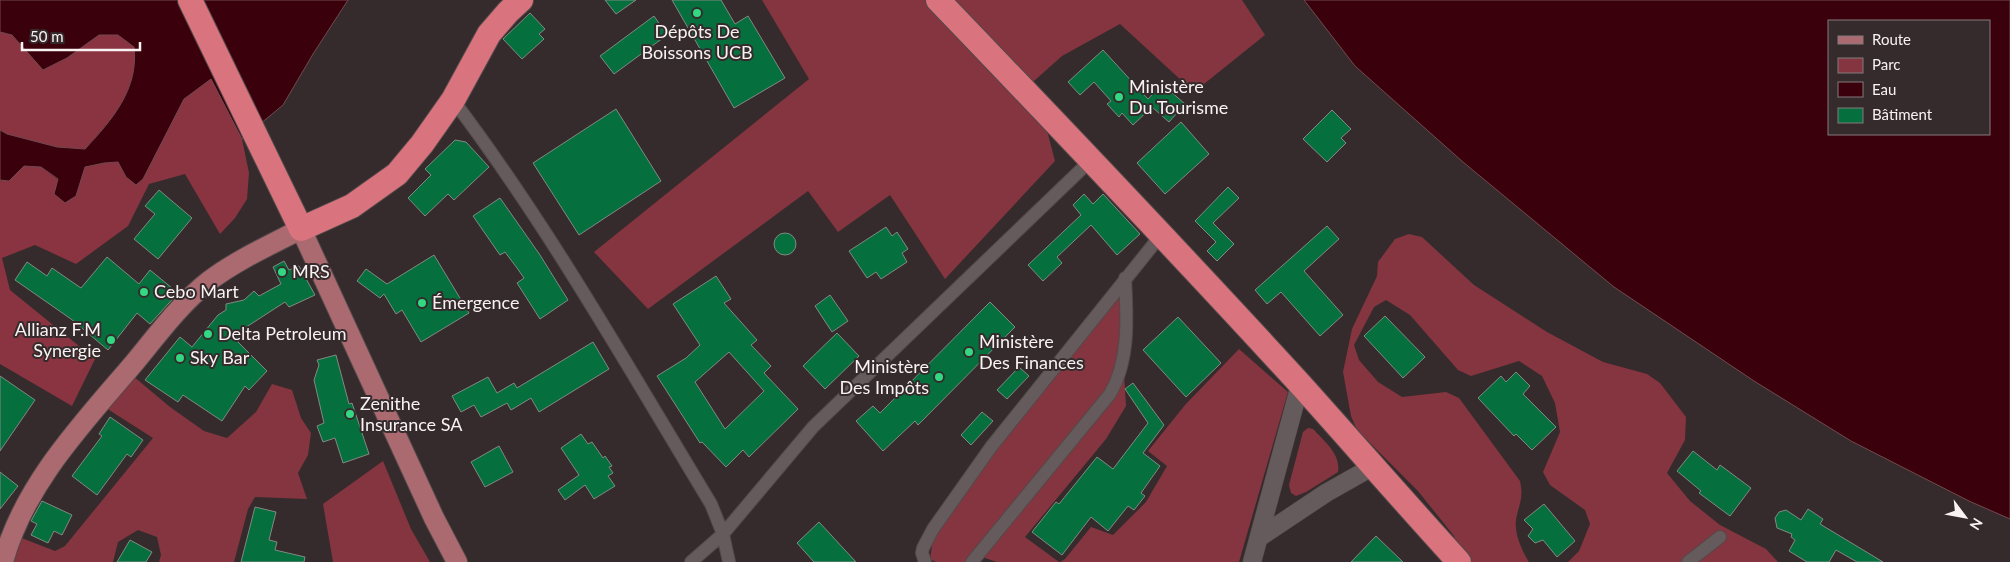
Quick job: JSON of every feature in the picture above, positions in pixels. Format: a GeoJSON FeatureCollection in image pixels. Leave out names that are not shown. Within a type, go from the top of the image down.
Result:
{"type":"FeatureCollection","features":[{"type":"Feature","properties":{"kind":"highway"},"geometry":{"type":"LineString","coordinates":[[190,0],[301,228],[352,206],[397,174],[422,144],[453,100],[489,34],[521,0]]}},
{"type":"Feature","properties":{"kind":"highway"},"geometry":{"type":"LineString","coordinates":[[938,0],[1161,235],[1300,385],[1459,562]]}},
{"type":"Feature","properties":{"kind":"main road"},"geometry":{"type":"LineString","coordinates":[[3,562],[9,541],[39,484],[73,434],[172,318],[208,282],[237,262],[301,228],[430,509],[457,562]]}},
{"type":"Feature","properties":{"kind":"street"},"geometry":{"type":"LineString","coordinates":[[453,100],[497,160],[574,279],[711,504],[723,534],[729,562]]}},
{"type":"Feature","properties":{"kind":"street"},"geometry":{"type":"LineString","coordinates":[[691,562],[723,534],[813,427],[1013,237],[1091,160]]}},
{"type":"Feature","properties":{"kind":"street"},"geometry":{"type":"LineString","coordinates":[[925,562],[922,553],[923,548],[938,522],[991,447],[1161,235]]}},
{"type":"Feature","properties":{"kind":"street"},"geometry":{"type":"LineString","coordinates":[[972,562],[1110,394],[1116,384],[1123,356],[1127,314],[1125,278]]}},
{"type":"Feature","properties":{"kind":"street"},"geometry":{"type":"LineString","coordinates":[[1252,562],[1300,385]]}},
{"type":"Feature","properties":{"kind":"street"},"geometry":{"type":"LineString","coordinates":[[1260,537],[1326,493],[1372,467]]}},
{"type":"Feature","properties":{"kind":"street"},"geometry":{"type":"LineString","coordinates":[[1688,562],[1720,537]]}},
{"type":"Feature","properties":{"kind":"green space"},"geometry":{"type":"Polygon","coordinates":[[[762,0],[1242,0],[1265,35],[1194,92],[1120,24],[1062,56],[1034,81],[1055,161],[945,279],[890,195],[838,232],[808,191],[648,309],[594,252],[809,79],[762,0]]]}},
{"type":"Feature","properties":{"kind":"green space"},"geometry":{"type":"Polygon","coordinates":[[[1409,234],[1422,237],[1474,285],[1547,332],[1603,362],[1647,374],[1660,383],[1686,417],[1685,440],[1667,473],[1690,501],[1720,525],[1766,549],[1778,562],[1568,562],[1579,551],[1590,524],[1585,510],[1550,485],[1543,472],[1560,432],[1555,403],[1542,376],[1519,361],[1471,376],[1458,370],[1410,315],[1386,300],[1374,307],[1354,345],[1359,360],[1378,382],[1402,397],[1446,392],[1459,398],[1520,481],[1521,497],[1516,530],[1521,547],[1529,562],[1454,562],[1456,546],[1454,536],[1418,491],[1357,430],[1351,416],[1343,372],[1352,329],[1377,276],[1378,262],[1395,239],[1409,234]]]}},
{"type":"Feature","properties":{"kind":"green space"},"geometry":{"type":"Polygon","coordinates":[[[1127,278],[1124,374],[1126,406],[1106,439],[1025,537],[1059,562],[997,562],[976,555],[971,562],[936,562],[930,559],[934,532],[1127,278]]]}},
{"type":"Feature","properties":{"kind":"green space"},"geometry":{"type":"Polygon","coordinates":[[[1239,349],[1288,392],[1239,562],[1060,562],[1065,559],[1091,527],[1113,535],[1146,502],[1167,466],[1148,451],[1185,405],[1239,349]]]}},
{"type":"Feature","properties":{"kind":"green space"},"geometry":{"type":"Polygon","coordinates":[[[133,376],[170,407],[204,431],[227,438],[256,412],[272,384],[292,390],[301,418],[311,433],[308,455],[298,473],[307,499],[255,497],[248,509],[234,562],[159,562],[161,555],[157,537],[138,530],[118,542],[113,562],[13,562],[19,537],[55,551],[65,546],[153,438],[106,408],[133,376]]]}},
{"type":"Feature","properties":{"kind":"green space"},"geometry":{"type":"Polygon","coordinates":[[[1308,428],[1313,429],[1331,448],[1337,459],[1338,472],[1296,496],[1291,493],[1289,485],[1303,432],[1308,428]]]}},
{"type":"Feature","properties":{"kind":"green space"},"geometry":{"type":"Polygon","coordinates":[[[383,461],[411,529],[430,562],[333,562],[323,504],[383,461]]]}},
{"type":"Feature","properties":{"kind":"shaded area"},"geometry":{"type":"Polygon","coordinates":[[[0,32],[12,35],[27,51],[67,58],[98,35],[118,35],[134,47],[132,77],[128,90],[114,115],[85,149],[57,147],[7,134],[0,130],[0,32]]]}},
{"type":"Feature","properties":{"kind":"shaded area"},"geometry":{"type":"Polygon","coordinates":[[[212,78],[242,139],[249,173],[247,199],[235,218],[220,234],[185,174],[149,184],[128,226],[76,264],[35,245],[2,258],[10,290],[95,359],[72,406],[0,364],[0,180],[9,181],[24,166],[41,167],[58,180],[80,181],[85,167],[118,162],[126,177],[143,179],[184,99],[212,78]]]}},
{"type":"Feature","properties":{"kind":"water"},"geometry":{"type":"Polygon","coordinates":[[[0,0],[348,0],[283,105],[242,139],[211,79],[184,99],[143,179],[136,185],[126,177],[118,162],[85,167],[76,196],[65,203],[54,194],[58,179],[41,167],[24,166],[9,181],[0,180],[0,130],[7,134],[57,147],[85,149],[105,127],[122,103],[132,77],[134,47],[118,35],[99,35],[67,58],[43,70],[12,35],[0,32],[0,0]]]}},
{"type":"Feature","properties":{"kind":"water"},"geometry":{"type":"Polygon","coordinates":[[[1304,0],[2010,0],[2010,519],[1969,501],[1851,441],[1754,381],[1614,287],[1463,162],[1355,66],[1304,0]]]}},
{"type":"Feature","properties":{"kind":"building"},"geometry":{"type":"Polygon","coordinates":[[[605,0],[636,0],[616,14],[605,0]]]}},
{"type":"Feature","properties":{"kind":"building"},"geometry":{"type":"Polygon","coordinates":[[[672,0],[721,0],[735,24],[748,16],[785,78],[734,108],[672,0]]]}},
{"type":"Feature","properties":{"kind":"building"},"geometry":{"type":"Polygon","coordinates":[[[530,13],[545,29],[539,34],[544,39],[522,59],[503,39],[530,13]]]}},
{"type":"Feature","properties":{"kind":"building"},"geometry":{"type":"Polygon","coordinates":[[[654,16],[667,35],[614,74],[600,56],[654,16]]]}},
{"type":"Feature","properties":{"kind":"building"},"geometry":{"type":"Polygon","coordinates":[[[1103,50],[1148,99],[1162,84],[1185,104],[1169,122],[1152,107],[1133,125],[1122,113],[1119,117],[1107,104],[1111,101],[1094,82],[1080,95],[1068,82],[1103,50]]]}},
{"type":"Feature","properties":{"kind":"building"},"geometry":{"type":"Polygon","coordinates":[[[616,109],[661,181],[579,235],[533,163],[616,109]]]}},
{"type":"Feature","properties":{"kind":"building"},"geometry":{"type":"Polygon","coordinates":[[[1332,110],[1351,129],[1341,138],[1346,143],[1327,162],[1303,139],[1332,110]]]}},
{"type":"Feature","properties":{"kind":"building"},"geometry":{"type":"Polygon","coordinates":[[[1181,122],[1209,154],[1165,194],[1137,163],[1181,122]]]}},
{"type":"Feature","properties":{"kind":"building"},"geometry":{"type":"Polygon","coordinates":[[[455,140],[466,142],[489,167],[454,200],[448,194],[425,216],[408,198],[431,175],[425,169],[455,140]]]}},
{"type":"Feature","properties":{"kind":"building"},"geometry":{"type":"Polygon","coordinates":[[[1228,187],[1239,198],[1213,223],[1234,244],[1217,261],[1207,251],[1216,242],[1195,221],[1228,187]]]}},
{"type":"Feature","properties":{"kind":"building"},"geometry":{"type":"Polygon","coordinates":[[[159,190],[192,218],[158,259],[134,239],[155,214],[145,206],[159,190]]]}},
{"type":"Feature","properties":{"kind":"building"},"geometry":{"type":"Polygon","coordinates":[[[1084,194],[1093,204],[1103,194],[1140,234],[1117,255],[1091,225],[1057,257],[1062,263],[1043,281],[1028,265],[1081,215],[1073,205],[1084,194]]]}},
{"type":"Feature","properties":{"kind":"building"},"geometry":{"type":"Polygon","coordinates":[[[500,198],[540,255],[568,300],[540,319],[517,283],[524,278],[505,252],[500,255],[473,216],[500,198]]]}},
{"type":"Feature","properties":{"kind":"building"},"geometry":{"type":"Polygon","coordinates":[[[1327,226],[1339,239],[1304,271],[1343,315],[1320,336],[1281,292],[1267,304],[1255,290],[1327,226]]]}},
{"type":"Feature","properties":{"kind":"building"},"geometry":{"type":"Polygon","coordinates":[[[886,227],[892,236],[897,232],[908,249],[902,253],[907,262],[881,279],[876,272],[867,278],[849,251],[886,227]]]}},
{"type":"Feature","properties":{"kind":"building"},"geometry":{"type":"Polygon","coordinates":[[[785,233],[793,236],[796,244],[793,252],[785,255],[777,252],[774,244],[777,236],[785,233]]]}},
{"type":"Feature","properties":{"kind":"building"},"geometry":{"type":"Polygon","coordinates":[[[434,255],[469,313],[421,342],[402,310],[396,314],[384,294],[380,298],[357,281],[366,269],[387,284],[434,255]]]}},
{"type":"Feature","properties":{"kind":"building"},"geometry":{"type":"Polygon","coordinates":[[[107,257],[139,284],[150,270],[178,293],[150,324],[137,313],[108,350],[71,319],[15,280],[27,262],[47,276],[52,268],[81,288],[107,257]]]}},
{"type":"Feature","properties":{"kind":"building"},"geometry":{"type":"Polygon","coordinates":[[[284,261],[289,270],[299,266],[315,295],[289,307],[285,302],[237,333],[243,337],[238,342],[267,371],[249,390],[245,386],[222,421],[183,395],[178,402],[145,380],[180,337],[192,347],[218,315],[226,310],[226,304],[244,300],[254,291],[259,296],[281,284],[273,267],[284,261]]]}},
{"type":"Feature","properties":{"kind":"building"},"geometry":{"type":"Polygon","coordinates":[[[716,276],[731,299],[724,303],[757,340],[751,345],[771,366],[764,373],[798,409],[749,457],[743,450],[726,467],[702,442],[700,443],[657,376],[686,358],[700,345],[673,304],[716,276]],[[729,352],[695,382],[725,429],[764,391],[729,352]]]}},
{"type":"Feature","properties":{"kind":"building"},"geometry":{"type":"Polygon","coordinates":[[[830,295],[848,321],[832,332],[815,306],[830,295]]]}},
{"type":"Feature","properties":{"kind":"building"},"geometry":{"type":"Polygon","coordinates":[[[990,302],[1015,327],[918,425],[915,421],[883,451],[856,421],[873,406],[880,413],[990,302]]]}},
{"type":"Feature","properties":{"kind":"building"},"geometry":{"type":"Polygon","coordinates":[[[1385,316],[1425,357],[1403,378],[1364,336],[1385,316]]]}},
{"type":"Feature","properties":{"kind":"building"},"geometry":{"type":"Polygon","coordinates":[[[1178,317],[1221,363],[1186,397],[1143,350],[1178,317]]]}},
{"type":"Feature","properties":{"kind":"building"},"geometry":{"type":"Polygon","coordinates":[[[837,333],[859,356],[825,389],[803,366],[837,333]]]}},
{"type":"Feature","properties":{"kind":"building"},"geometry":{"type":"Polygon","coordinates":[[[593,342],[609,369],[539,412],[531,398],[511,410],[507,403],[481,417],[474,405],[461,412],[452,396],[488,377],[497,393],[514,383],[517,388],[593,342]]]}},
{"type":"Feature","properties":{"kind":"building"},"geometry":{"type":"Polygon","coordinates":[[[336,355],[349,404],[352,403],[369,454],[343,463],[335,438],[323,442],[317,426],[324,423],[314,380],[319,365],[317,360],[336,355]]]}},
{"type":"Feature","properties":{"kind":"building"},"geometry":{"type":"Polygon","coordinates":[[[1019,367],[1029,376],[1007,399],[997,390],[1019,367]]]}},
{"type":"Feature","properties":{"kind":"building"},"geometry":{"type":"Polygon","coordinates":[[[1516,372],[1530,386],[1523,394],[1556,427],[1532,450],[1516,434],[1514,436],[1478,398],[1501,376],[1506,382],[1516,372]]]}},
{"type":"Feature","properties":{"kind":"building"},"geometry":{"type":"Polygon","coordinates":[[[0,376],[35,400],[0,451],[0,376]]]}},
{"type":"Feature","properties":{"kind":"building"},"geometry":{"type":"Polygon","coordinates":[[[1133,383],[1164,425],[1143,453],[1160,466],[1141,493],[1145,496],[1134,510],[1128,506],[1108,531],[1091,517],[1062,555],[1032,532],[1056,502],[1059,504],[1097,457],[1113,469],[1148,423],[1125,389],[1133,383]]]}},
{"type":"Feature","properties":{"kind":"building"},"geometry":{"type":"Polygon","coordinates":[[[982,412],[993,421],[971,445],[961,435],[982,412]]]}},
{"type":"Feature","properties":{"kind":"building"},"geometry":{"type":"Polygon","coordinates":[[[110,417],[143,440],[131,457],[127,454],[97,495],[72,476],[102,436],[99,434],[110,417]]]}},
{"type":"Feature","properties":{"kind":"building"},"geometry":{"type":"Polygon","coordinates":[[[581,434],[588,444],[592,442],[603,458],[605,456],[612,466],[609,467],[613,473],[608,476],[615,486],[594,499],[585,485],[565,500],[558,490],[579,475],[561,448],[581,434]]]}},
{"type":"Feature","properties":{"kind":"building"},"geometry":{"type":"Polygon","coordinates":[[[499,446],[513,472],[485,487],[471,462],[499,446]]]}},
{"type":"Feature","properties":{"kind":"building"},"geometry":{"type":"Polygon","coordinates":[[[1693,451],[1717,470],[1720,465],[1751,488],[1730,516],[1699,493],[1701,491],[1677,471],[1693,451]]]}},
{"type":"Feature","properties":{"kind":"building"},"geometry":{"type":"Polygon","coordinates":[[[0,472],[18,486],[0,509],[0,472]]]}},
{"type":"Feature","properties":{"kind":"building"},"geometry":{"type":"Polygon","coordinates":[[[42,501],[72,515],[62,535],[54,531],[48,543],[31,535],[37,524],[31,521],[42,501]]]}},
{"type":"Feature","properties":{"kind":"building"},"geometry":{"type":"Polygon","coordinates":[[[1544,504],[1575,541],[1557,557],[1543,540],[1535,543],[1528,536],[1533,529],[1524,520],[1544,504]]]}},
{"type":"Feature","properties":{"kind":"building"},"geometry":{"type":"Polygon","coordinates":[[[255,507],[276,512],[269,540],[277,542],[275,550],[305,557],[304,562],[241,562],[255,507]]]}},
{"type":"Feature","properties":{"kind":"building"},"geometry":{"type":"Polygon","coordinates":[[[1808,509],[1823,519],[1820,524],[1883,562],[1857,562],[1836,550],[1829,562],[1807,562],[1789,551],[1795,540],[1791,537],[1792,534],[1777,528],[1775,518],[1779,512],[1786,510],[1801,520],[1808,509]]]}},
{"type":"Feature","properties":{"kind":"building"},"geometry":{"type":"Polygon","coordinates":[[[819,522],[856,562],[814,562],[797,543],[819,522]]]}},
{"type":"Feature","properties":{"kind":"building"},"geometry":{"type":"Polygon","coordinates":[[[1376,536],[1403,562],[1351,562],[1376,536]]]}},
{"type":"Feature","properties":{"kind":"building"},"geometry":{"type":"Polygon","coordinates":[[[130,540],[152,552],[146,562],[117,562],[130,540]]]}},
{"type":"Feature","properties":{"kind":"place","name":"Dépôts De Boissons UCB"},"geometry":{"type":"Point","coordinates":[697,13]}},
{"type":"Feature","properties":{"kind":"place","name":"Ministère Du Tourisme"},"geometry":{"type":"Point","coordinates":[1119,97]}},
{"type":"Feature","properties":{"kind":"place","name":"MRS"},"geometry":{"type":"Point","coordinates":[282,272]}},
{"type":"Feature","properties":{"kind":"place","name":"Cebo Mart"},"geometry":{"type":"Point","coordinates":[144,292]}},
{"type":"Feature","properties":{"kind":"place","name":"Émergence"},"geometry":{"type":"Point","coordinates":[422,303]}},
{"type":"Feature","properties":{"kind":"place","name":"Delta Petroleum"},"geometry":{"type":"Point","coordinates":[208,334]}},
{"type":"Feature","properties":{"kind":"place","name":"Allianz F.M Synergie"},"geometry":{"type":"Point","coordinates":[111,340]}},
{"type":"Feature","properties":{"kind":"place","name":"Ministère Des Finances"},"geometry":{"type":"Point","coordinates":[969,352]}},
{"type":"Feature","properties":{"kind":"place","name":"Sky Bar"},"geometry":{"type":"Point","coordinates":[180,358]}},
{"type":"Feature","properties":{"kind":"place","name":"Ministère Des Impôts"},"geometry":{"type":"Point","coordinates":[939,377]}},
{"type":"Feature","properties":{"kind":"place","name":"Zenithe Insurance SA"},"geometry":{"type":"Point","coordinates":[350,414]}}]}
